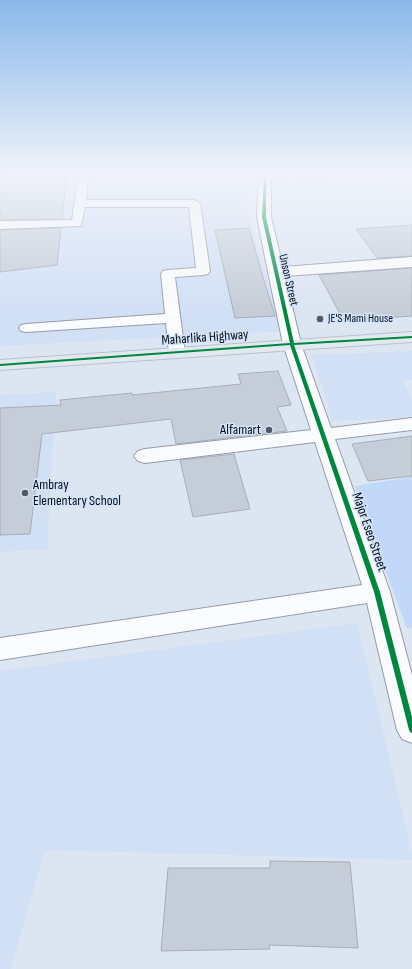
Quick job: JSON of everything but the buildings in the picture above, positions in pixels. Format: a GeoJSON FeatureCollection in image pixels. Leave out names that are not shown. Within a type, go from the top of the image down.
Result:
{"type":"FeatureCollection","features":[{"type":"Feature","properties":{"kind":"main road","name":"Maharlika Highway"},"geometry":{"type":"LineString","coordinates":[[0,365],[412,337]]}},
{"type":"Feature","properties":{"kind":"street","name":"Unson Street"},"geometry":{"type":"LineString","coordinates":[[264,218],[292,344]]}},
{"type":"Feature","properties":{"kind":"street"},"geometry":{"type":"LineString","coordinates":[[276,272],[412,262]]}},
{"type":"Feature","properties":{"kind":"street","name":"Major Eseo Street"},"geometry":{"type":"LineString","coordinates":[[292,344],[376,592],[412,730]]}},
{"type":"Feature","properties":{"kind":"street"},"geometry":{"type":"LineString","coordinates":[[145,456],[323,436],[412,424]]}},
{"type":"Feature","properties":{"kind":"street"},"geometry":{"type":"LineString","coordinates":[[0,649],[376,592]]}},
{"type":"Feature","properties":{"kind":"lane"},"geometry":{"type":"LineString","coordinates":[[0,225],[77,223],[78,218]]}},
{"type":"Feature","properties":{"kind":"lane"},"geometry":{"type":"LineString","coordinates":[[177,353],[168,274],[203,271],[196,218]]}},
{"type":"Feature","properties":{"kind":"lane"},"geometry":{"type":"LineString","coordinates":[[26,328],[173,318]]}},
{"type":"Feature","properties":{"kind":"shaded area"},"geometry":{"type":"Polygon","coordinates":[[[0,218],[251,218],[255,241],[285,331],[0,346],[0,218]]]}},
{"type":"Feature","properties":{"kind":"shaded area"},"geometry":{"type":"Polygon","coordinates":[[[412,351],[412,380],[402,381],[412,398],[412,417],[333,421],[312,355],[412,351]]]}},
{"type":"Feature","properties":{"kind":"shaded area","name":"Ambray Elementary School"},"geometry":{"type":"Polygon","coordinates":[[[56,392],[47,549],[0,552],[0,395],[56,392]]]}},
{"type":"Feature","properties":{"kind":"shaded area"},"geometry":{"type":"Polygon","coordinates":[[[412,477],[412,628],[407,629],[355,486],[412,477]]]}},
{"type":"Feature","properties":{"kind":"shaded area"},"geometry":{"type":"Polygon","coordinates":[[[357,623],[412,852],[412,860],[45,850],[11,969],[0,969],[0,671],[357,623]]]}},
{"type":"Feature","properties":{"kind":"cycle path"},"geometry":{"type":"LineString","coordinates":[[264,218],[292,344],[377,592],[412,730]]}},
{"type":"Feature","properties":{"kind":"cycle path"},"geometry":{"type":"LineString","coordinates":[[0,365],[412,337]]}},
{"type":"Feature","properties":{"kind":"place","name":"JE'S Mami House"},"geometry":{"type":"Point","coordinates":[320,319]}},
{"type":"Feature","properties":{"kind":"place","name":"Alfamart"},"geometry":{"type":"Point","coordinates":[269,430]}},
{"type":"Feature","properties":{"kind":"place","name":"Ambray Elementary School"},"geometry":{"type":"Point","coordinates":[25,493]}}]}
